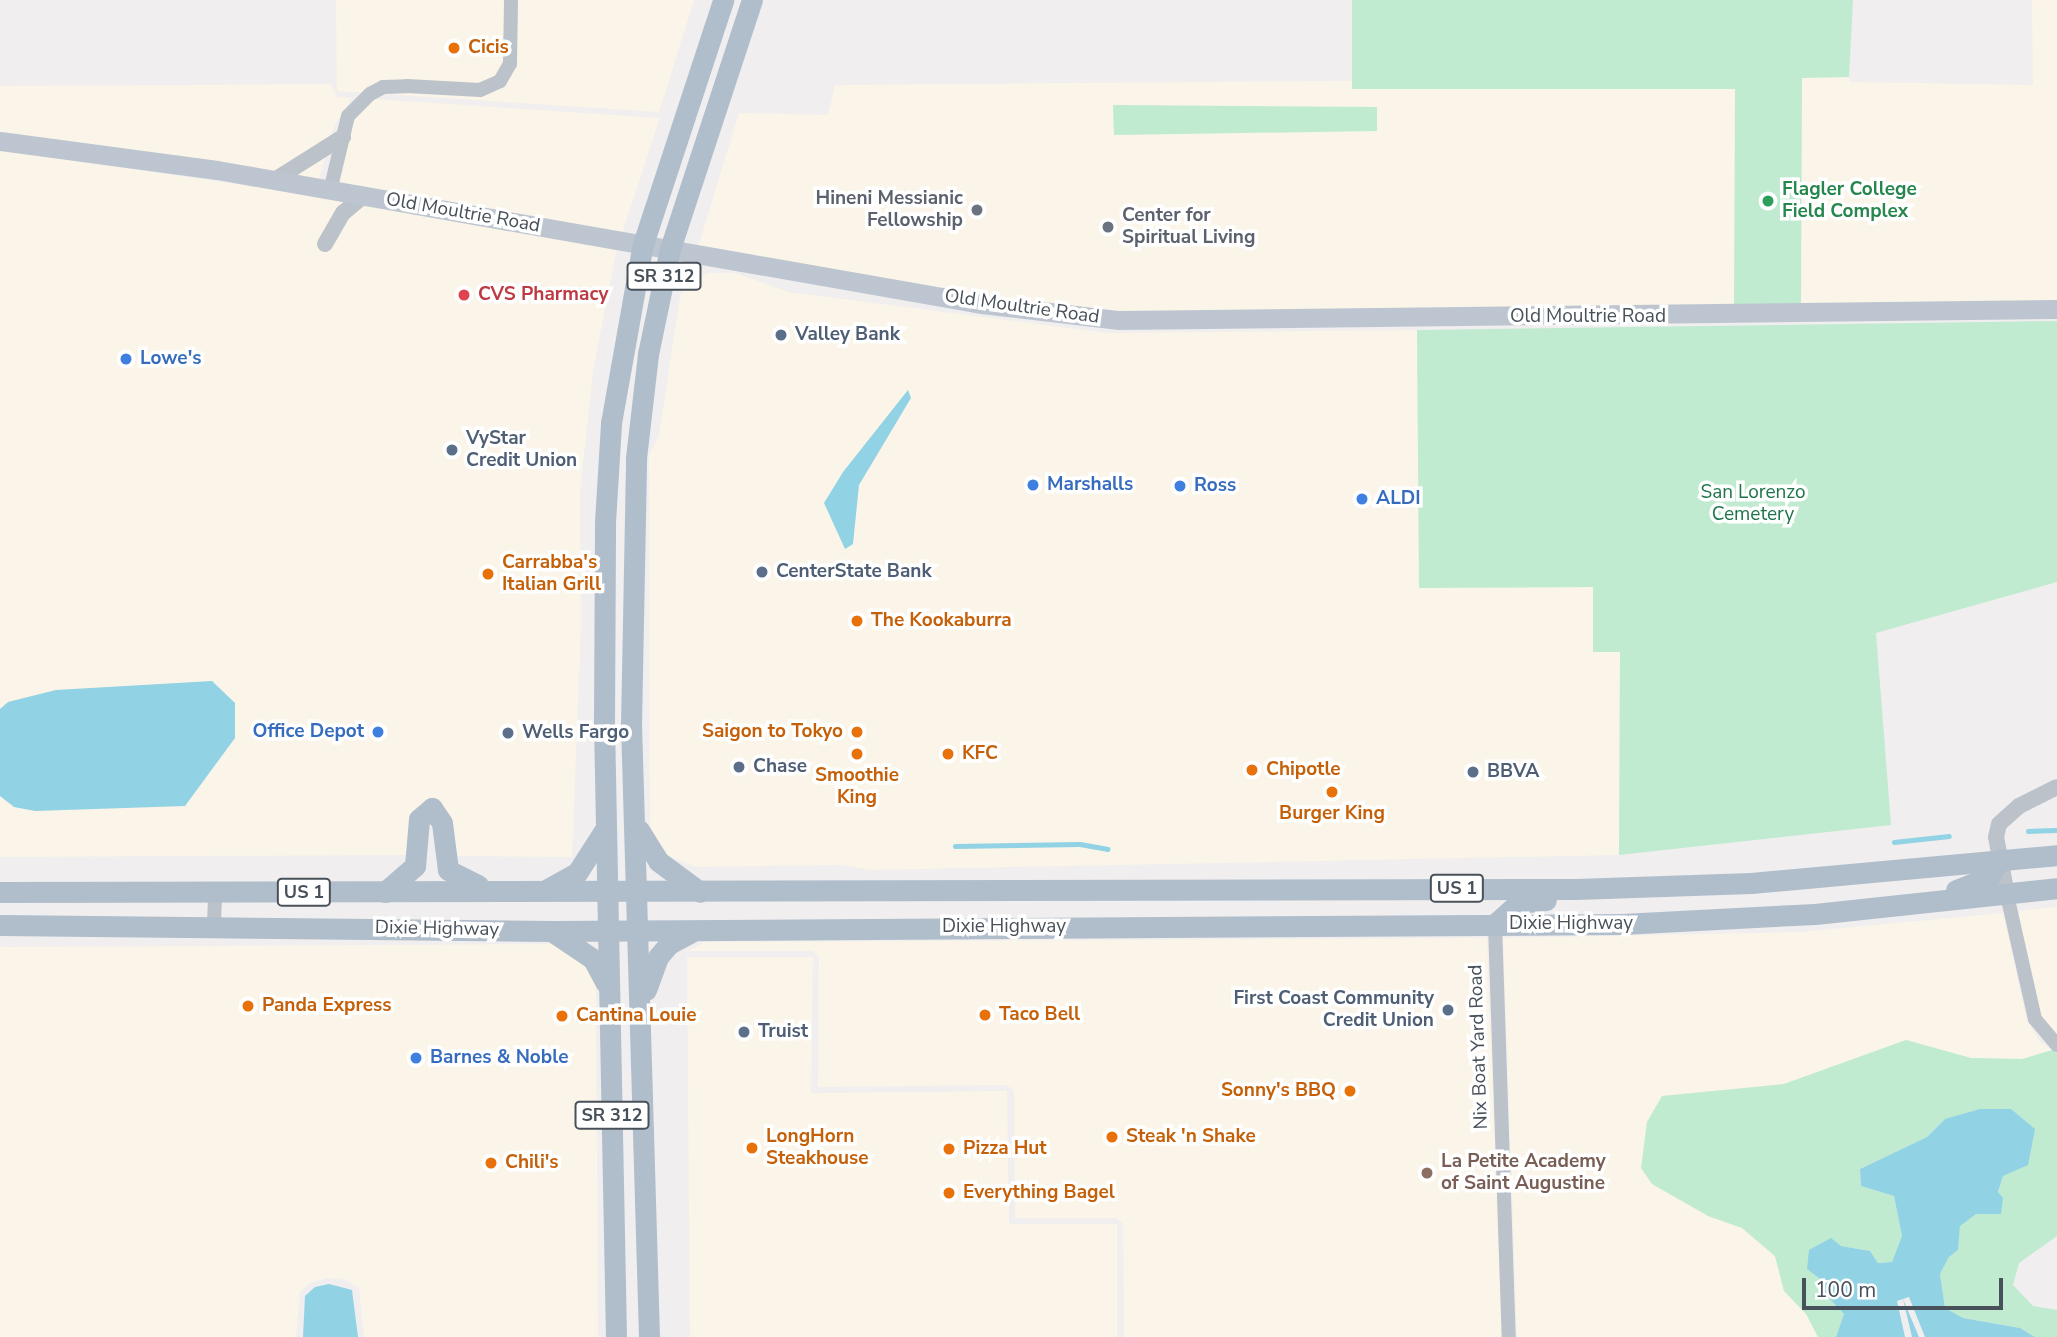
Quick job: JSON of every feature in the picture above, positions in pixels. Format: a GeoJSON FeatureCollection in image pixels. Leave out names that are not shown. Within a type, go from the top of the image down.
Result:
{"type":"FeatureCollection","features":[{"type":"Feature","properties":{"kind":"main road","name":"SR 312"},"geometry":{"type":"LineString","coordinates":[[616,1337],[617,1242],[605,829],[604,563],[615,381],[643,244],[723,0]]}},
{"type":"Feature","properties":{"kind":"main road","name":"SR 312"},"geometry":{"type":"LineString","coordinates":[[649,1331],[635,816],[632,563],[641,402],[670,249],[752,0]]}},
{"type":"Feature","properties":{"kind":"main road","name":"Old Moultrie Road"},"geometry":{"type":"LineString","coordinates":[[0,141],[273,181],[1010,308],[1122,320],[2057,309]]}},
{"type":"Feature","properties":{"kind":"main road"},"geometry":{"type":"LineString","coordinates":[[604,563],[632,563]]}},
{"type":"Feature","properties":{"kind":"main road"},"geometry":{"type":"LineString","coordinates":[[385,892],[415,866],[419,819],[432,808],[442,823],[448,870],[456,878],[490,890]]}},
{"type":"Feature","properties":{"kind":"main road"},"geometry":{"type":"LineString","coordinates":[[635,816],[647,847],[658,860],[700,892]]}},
{"type":"Feature","properties":{"kind":"main road"},"geometry":{"type":"LineString","coordinates":[[539,892],[578,873],[605,829]]}},
{"type":"Feature","properties":{"kind":"main road","name":"US 1"},"geometry":{"type":"LineString","coordinates":[[2000,859],[2057,855]]}},
{"type":"Feature","properties":{"kind":"main road"},"geometry":{"type":"LineString","coordinates":[[1583,924],[1600,916],[1622,913],[1820,905],[1950,891],[1980,884],[1994,874],[2000,859]]}},
{"type":"Feature","properties":{"kind":"main road","name":"Dixie Highway"},"geometry":{"type":"LineString","coordinates":[[0,892],[700,892],[1705,885],[1841,877],[2000,859]]}},
{"type":"Feature","properties":{"kind":"main road"},"geometry":{"type":"LineString","coordinates":[[1494,924],[1510,907],[1527,901],[1661,895],[1705,885]]}},
{"type":"Feature","properties":{"kind":"main road"},"geometry":{"type":"LineString","coordinates":[[1457,888],[1488,897]]}},
{"type":"Feature","properties":{"kind":"main road","name":"US 1"},"geometry":{"type":"LineString","coordinates":[[2007,895],[2057,888]]}},
{"type":"Feature","properties":{"kind":"main road","name":"Dixie Highway"},"geometry":{"type":"LineString","coordinates":[[0,925],[214,925],[551,931],[1583,924],[1770,918],[2007,895]]}},
{"type":"Feature","properties":{"kind":"main road"},"geometry":{"type":"LineString","coordinates":[[1488,897],[1494,924]]}},
{"type":"Feature","properties":{"kind":"main road"},"geometry":{"type":"LineString","coordinates":[[1224,926],[1245,915],[1471,913],[1488,897]]}},
{"type":"Feature","properties":{"kind":"main road"},"geometry":{"type":"LineString","coordinates":[[640,1008],[658,957],[669,944],[699,928]]}},
{"type":"Feature","properties":{"kind":"main road"},"geometry":{"type":"LineString","coordinates":[[551,931],[593,959],[608,988]]}},
{"type":"Feature","properties":{"kind":"main road"},"geometry":{"type":"LineString","coordinates":[[617,1242],[635,1251],[638,1295],[649,1331]]}},
{"type":"Feature","properties":{"kind":"street"},"geometry":{"type":"LineString","coordinates":[[330,191],[351,110],[383,87],[480,90],[500,81],[510,64],[512,0]]}},
{"type":"Feature","properties":{"kind":"street"},"geometry":{"type":"LineString","coordinates":[[273,181],[343,136]]}},
{"type":"Feature","properties":{"kind":"street"},"geometry":{"type":"LineString","coordinates":[[325,244],[343,213],[363,196]]}},
{"type":"Feature","properties":{"kind":"street"},"geometry":{"type":"LineString","coordinates":[[2057,787],[2020,806],[1999,824],[1996,837],[2035,1019],[2057,1045]]}},
{"type":"Feature","properties":{"kind":"street"},"geometry":{"type":"LineString","coordinates":[[214,925],[215,891]]}},
{"type":"Feature","properties":{"kind":"street","name":"Nix Boat Yard Road"},"geometry":{"type":"LineString","coordinates":[[1494,924],[1509,1337]]}},
{"type":"Feature","properties":{"kind":"shaded area"},"geometry":{"type":"Polygon","coordinates":[[[336,0],[694,0],[659,112],[337,91],[336,0]]]}},
{"type":"Feature","properties":{"kind":"shaded area"},"geometry":{"type":"Polygon","coordinates":[[[2032,0],[2057,0],[2057,302],[1214,314],[1067,309],[698,247],[739,113],[828,115],[835,85],[1849,77],[1850,82],[2033,85],[2032,0]],[[1113,105],[1114,135],[1377,130],[1377,108],[1113,105]]]}},
{"type":"Feature","properties":{"kind":"shaded area"},"geometry":{"type":"Polygon","coordinates":[[[331,84],[337,97],[352,98],[334,126],[318,182],[0,134],[0,86],[331,84]]]}},
{"type":"Feature","properties":{"kind":"shaded area"},"geometry":{"type":"Polygon","coordinates":[[[374,99],[660,117],[622,234],[334,185],[354,118],[374,99]]]}},
{"type":"Feature","properties":{"kind":"shaded area"},"geometry":{"type":"Polygon","coordinates":[[[0,150],[326,197],[617,247],[593,371],[580,492],[581,628],[572,857],[451,856],[438,804],[410,855],[0,857],[0,150]]]}},
{"type":"Feature","properties":{"kind":"shaded area"},"geometry":{"type":"Polygon","coordinates":[[[710,273],[735,273],[789,292],[1107,333],[1417,330],[1419,587],[1593,587],[1593,652],[1620,652],[1619,855],[869,870],[843,865],[697,867],[662,854],[650,825],[649,455],[659,436],[680,296],[689,281],[710,273]]]}},
{"type":"Feature","properties":{"kind":"shaded area"},"geometry":{"type":"Polygon","coordinates":[[[2057,907],[2057,1036],[2042,1017],[2018,911],[2057,907]]]}},
{"type":"Feature","properties":{"kind":"shaded area"},"geometry":{"type":"Polygon","coordinates":[[[2003,913],[2027,1021],[2040,1042],[2052,1050],[2048,1054],[2022,1059],[1971,1058],[1906,1040],[1784,1084],[1662,1096],[1644,1147],[1644,1167],[1708,1216],[1742,1228],[1775,1257],[1784,1291],[1806,1314],[1818,1337],[1517,1337],[1503,938],[1800,932],[2003,913]]]}},
{"type":"Feature","properties":{"kind":"shaded area"},"geometry":{"type":"Polygon","coordinates":[[[1487,938],[1502,1337],[1124,1337],[1123,1224],[1116,1218],[1015,1218],[1014,1091],[1007,1085],[818,1087],[819,957],[813,951],[689,951],[704,942],[1487,938]]]}},
{"type":"Feature","properties":{"kind":"shaded area"},"geometry":{"type":"Polygon","coordinates":[[[560,944],[572,950],[596,980],[598,1337],[364,1337],[359,1288],[343,1279],[328,1278],[310,1283],[300,1292],[296,1337],[0,1337],[0,947],[560,944]]]}},
{"type":"Feature","properties":{"kind":"shaded area"},"geometry":{"type":"Polygon","coordinates":[[[687,957],[813,957],[811,1093],[1007,1091],[1009,1224],[1117,1224],[1117,1337],[690,1337],[687,957]]]}},
{"type":"Feature","properties":{"kind":"green space","name":"Flagler College Field Complex"},"geometry":{"type":"Polygon","coordinates":[[[1352,0],[1853,0],[1849,77],[1802,78],[1801,313],[1734,315],[1735,89],[1352,89],[1352,0]]]}},
{"type":"Feature","properties":{"kind":"green space"},"geometry":{"type":"Polygon","coordinates":[[[1113,105],[1377,107],[1377,131],[1114,135],[1113,105]]]}},
{"type":"Feature","properties":{"kind":"green space","name":"San Lorenzo Cemetery"},"geometry":{"type":"Polygon","coordinates":[[[2057,321],[2057,582],[1876,633],[1891,825],[1619,855],[1620,652],[1593,652],[1593,587],[1419,588],[1417,330],[2057,321]]]}},
{"type":"Feature","properties":{"kind":"green space"},"geometry":{"type":"Polygon","coordinates":[[[1906,1040],[1971,1058],[2022,1059],[2052,1050],[2057,1053],[2057,1236],[2019,1263],[2013,1285],[2033,1306],[2057,1310],[2057,1337],[2035,1337],[2020,1328],[1963,1318],[1945,1308],[1940,1274],[1949,1257],[1958,1250],[1960,1225],[1998,1193],[2003,1176],[1945,1119],[1927,1137],[1860,1169],[1861,1186],[1894,1196],[1902,1236],[1892,1262],[1878,1263],[1870,1251],[1841,1246],[1807,1269],[1820,1279],[1826,1295],[1844,1314],[1836,1337],[1818,1337],[1806,1314],[1784,1291],[1775,1256],[1742,1228],[1708,1216],[1652,1184],[1641,1168],[1647,1122],[1662,1096],[1784,1084],[1906,1040]]]}},
{"type":"Feature","properties":{"kind":"water"},"geometry":{"type":"Polygon","coordinates":[[[908,390],[911,398],[859,485],[853,544],[845,549],[824,503],[843,472],[908,390]]]}},
{"type":"Feature","properties":{"kind":"water"},"geometry":{"type":"Polygon","coordinates":[[[212,681],[235,703],[235,738],[185,806],[35,811],[14,807],[0,796],[0,709],[8,702],[56,690],[212,681]]]}},
{"type":"Feature","properties":{"kind":"water"},"geometry":{"type":"Polygon","coordinates":[[[1980,1109],[2011,1109],[2035,1129],[2028,1165],[2003,1176],[1998,1192],[2003,1198],[2001,1214],[1976,1214],[1960,1226],[1958,1250],[1949,1257],[1940,1274],[1945,1308],[1963,1318],[2020,1328],[2035,1337],[1925,1337],[1909,1297],[1897,1301],[1905,1337],[1836,1337],[1844,1314],[1826,1295],[1820,1279],[1807,1269],[1809,1250],[1831,1238],[1841,1246],[1870,1251],[1878,1263],[1892,1262],[1902,1236],[1894,1196],[1861,1186],[1860,1169],[1927,1137],[1945,1119],[1980,1109]]]}},
{"type":"Feature","properties":{"kind":"water"},"geometry":{"type":"Polygon","coordinates":[[[329,1284],[352,1290],[358,1337],[303,1337],[305,1296],[315,1287],[329,1284]]]}},
{"type":"Feature","properties":{"kind":"water"},"geometry":{"type":"Polygon","coordinates":[[[1903,1299],[1919,1337],[1912,1337],[1903,1299]]]}},
{"type":"Feature","properties":{"kind":"waterway"},"geometry":{"type":"LineString","coordinates":[[2028,831],[2057,830]]}},
{"type":"Feature","properties":{"kind":"waterway"},"geometry":{"type":"LineString","coordinates":[[1894,842],[1949,836]]}},
{"type":"Feature","properties":{"kind":"waterway"},"geometry":{"type":"LineString","coordinates":[[955,846],[1080,844],[1108,849]]}},
{"type":"Feature","properties":{"kind":"place","name":"Cicis"},"geometry":{"type":"Point","coordinates":[454,48]}},
{"type":"Feature","properties":{"kind":"place","name":"Flagler College Field Complex"},"geometry":{"type":"Point","coordinates":[1768,201]}},
{"type":"Feature","properties":{"kind":"place","name":"Hineni Messianic Fellowship"},"geometry":{"type":"Point","coordinates":[977,210]}},
{"type":"Feature","properties":{"kind":"place","name":"Center for Spiritual Living"},"geometry":{"type":"Point","coordinates":[1108,227]}},
{"type":"Feature","properties":{"kind":"place","name":"CVS Pharmacy"},"geometry":{"type":"Point","coordinates":[464,295]}},
{"type":"Feature","properties":{"kind":"place","name":"Valley Bank"},"geometry":{"type":"Point","coordinates":[781,335]}},
{"type":"Feature","properties":{"kind":"place","name":"Lowe's"},"geometry":{"type":"Point","coordinates":[126,359]}},
{"type":"Feature","properties":{"kind":"place","name":"VyStar Credit Union"},"geometry":{"type":"Point","coordinates":[452,450]}},
{"type":"Feature","properties":{"kind":"place","name":"Marshalls"},"geometry":{"type":"Point","coordinates":[1033,485]}},
{"type":"Feature","properties":{"kind":"place","name":"Ross"},"geometry":{"type":"Point","coordinates":[1180,486]}},
{"type":"Feature","properties":{"kind":"place","name":"ALDI"},"geometry":{"type":"Point","coordinates":[1362,499]}},
{"type":"Feature","properties":{"kind":"place","name":"CenterState Bank"},"geometry":{"type":"Point","coordinates":[762,572]}},
{"type":"Feature","properties":{"kind":"place","name":"Carrabba's Italian Grill"},"geometry":{"type":"Point","coordinates":[488,574]}},
{"type":"Feature","properties":{"kind":"place","name":"The Kookaburra"},"geometry":{"type":"Point","coordinates":[857,621]}},
{"type":"Feature","properties":{"kind":"place","name":"Office Depot"},"geometry":{"type":"Point","coordinates":[378,732]}},
{"type":"Feature","properties":{"kind":"place","name":"Saigon to Tokyo"},"geometry":{"type":"Point","coordinates":[857,732]}},
{"type":"Feature","properties":{"kind":"place","name":"Wells Fargo"},"geometry":{"type":"Point","coordinates":[508,733]}},
{"type":"Feature","properties":{"kind":"place","name":"Smoothie King"},"geometry":{"type":"Point","coordinates":[857,754]}},
{"type":"Feature","properties":{"kind":"place","name":"KFC"},"geometry":{"type":"Point","coordinates":[948,754]}},
{"type":"Feature","properties":{"kind":"place","name":"Chase"},"geometry":{"type":"Point","coordinates":[739,767]}},
{"type":"Feature","properties":{"kind":"place","name":"Chipotle"},"geometry":{"type":"Point","coordinates":[1252,770]}},
{"type":"Feature","properties":{"kind":"place","name":"BBVA"},"geometry":{"type":"Point","coordinates":[1473,772]}},
{"type":"Feature","properties":{"kind":"place","name":"Burger King"},"geometry":{"type":"Point","coordinates":[1332,792]}},
{"type":"Feature","properties":{"kind":"place","name":"Panda Express"},"geometry":{"type":"Point","coordinates":[248,1006]}},
{"type":"Feature","properties":{"kind":"place","name":"First Coast Community Credit Union"},"geometry":{"type":"Point","coordinates":[1448,1010]}},
{"type":"Feature","properties":{"kind":"place","name":"Taco Bell"},"geometry":{"type":"Point","coordinates":[985,1015]}},
{"type":"Feature","properties":{"kind":"place","name":"Cantina Louie"},"geometry":{"type":"Point","coordinates":[562,1016]}},
{"type":"Feature","properties":{"kind":"place","name":"Truist"},"geometry":{"type":"Point","coordinates":[744,1032]}},
{"type":"Feature","properties":{"kind":"place","name":"Barnes & Noble"},"geometry":{"type":"Point","coordinates":[416,1058]}},
{"type":"Feature","properties":{"kind":"place","name":"Sonny's BBQ"},"geometry":{"type":"Point","coordinates":[1350,1091]}},
{"type":"Feature","properties":{"kind":"place","name":"Steak 'n Shake"},"geometry":{"type":"Point","coordinates":[1112,1137]}},
{"type":"Feature","properties":{"kind":"place","name":"LongHorn Steakhouse"},"geometry":{"type":"Point","coordinates":[752,1148]}},
{"type":"Feature","properties":{"kind":"place","name":"Pizza Hut"},"geometry":{"type":"Point","coordinates":[949,1149]}},
{"type":"Feature","properties":{"kind":"place","name":"Chili's"},"geometry":{"type":"Point","coordinates":[491,1163]}},
{"type":"Feature","properties":{"kind":"place","name":"La Petite Academy of Saint Augustine"},"geometry":{"type":"Point","coordinates":[1427,1173]}},
{"type":"Feature","properties":{"kind":"place","name":"Everything Bagel"},"geometry":{"type":"Point","coordinates":[949,1193]}}]}
